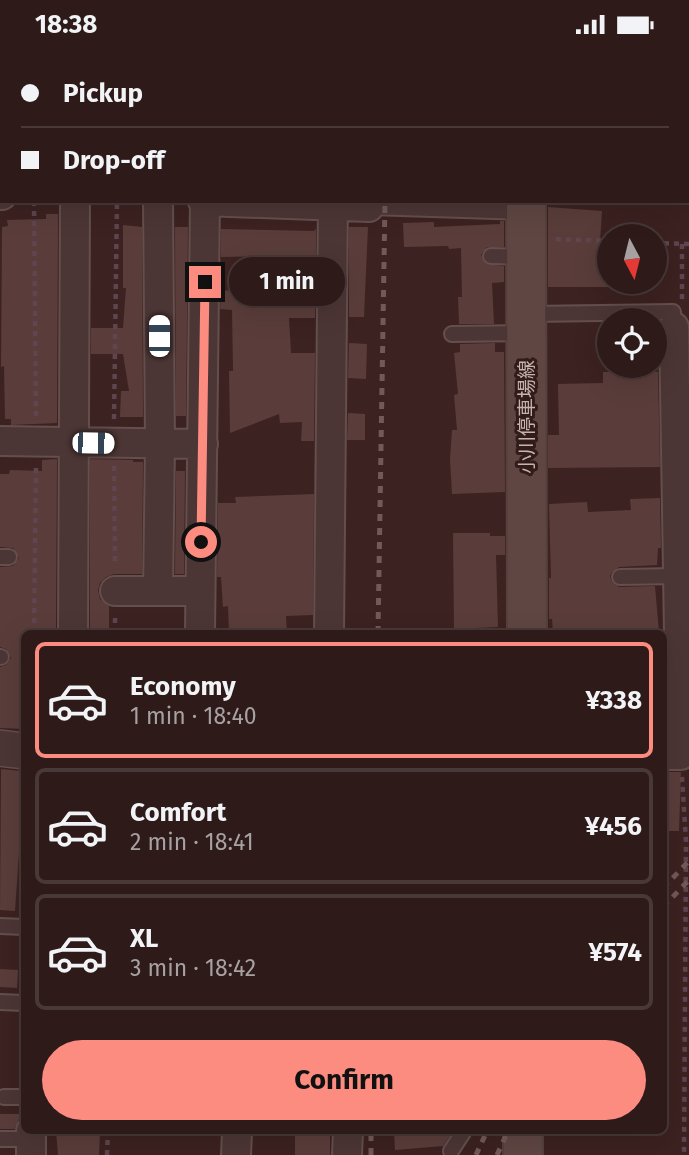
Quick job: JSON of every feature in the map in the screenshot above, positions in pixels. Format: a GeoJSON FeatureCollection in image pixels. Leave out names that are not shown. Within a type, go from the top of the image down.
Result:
{"type":"FeatureCollection","features":[{"type":"Feature","properties":{"kind":"main road","name":"小川停車場線"},"geometry":{"type":"LineString","coordinates":[[519,233],[526,324],[527,630]]}},
{"type":"Feature","properties":{"kind":"main road"},"geometry":{"type":"LineString","coordinates":[[523,1134],[523,1155]]}},
{"type":"Feature","properties":{"kind":"street"},"geometry":{"type":"LineString","coordinates":[[73,630],[75,203]]}},
{"type":"Feature","properties":{"kind":"street"},"geometry":{"type":"LineString","coordinates":[[158,203],[158,591]]}},
{"type":"Feature","properties":{"kind":"street"},"geometry":{"type":"LineString","coordinates":[[200,630],[204,203]]}},
{"type":"Feature","properties":{"kind":"street"},"geometry":{"type":"LineString","coordinates":[[329,630],[333,203],[369,207]]}},
{"type":"Feature","properties":{"kind":"street"},"geometry":{"type":"LineString","coordinates":[[672,755],[677,576],[674,327]]}},
{"type":"Feature","properties":{"kind":"street"},"geometry":{"type":"LineString","coordinates":[[0,441],[203,444]]}},
{"type":"Feature","properties":{"kind":"street"},"geometry":{"type":"LineString","coordinates":[[115,591],[200,591]]}},
{"type":"Feature","properties":{"kind":"street"},"geometry":{"type":"LineString","coordinates":[[0,748],[21,751]]}},
{"type":"Feature","properties":{"kind":"street"},"geometry":{"type":"LineString","coordinates":[[236,1155],[237,1134]]}},
{"type":"Feature","properties":{"kind":"street"},"geometry":{"type":"LineString","coordinates":[[347,1155],[348,1134]]}},
{"type":"Feature","properties":{"kind":"lane"},"geometry":{"type":"LineString","coordinates":[[369,207],[519,233]]}},
{"type":"Feature","properties":{"kind":"lane"},"geometry":{"type":"LineString","coordinates":[[452,334],[526,324],[673,313],[674,327]]}},
{"type":"Feature","properties":{"kind":"lane"},"geometry":{"type":"LineString","coordinates":[[620,577],[677,576]]}},
{"type":"Feature","properties":{"kind":"lane"},"geometry":{"type":"LineString","coordinates":[[0,926],[21,927]]}},
{"type":"Feature","properties":{"kind":"lane"},"geometry":{"type":"LineString","coordinates":[[0,1002],[21,1003]]}},
{"type":"Feature","properties":{"kind":"lane"},"geometry":{"type":"LineString","coordinates":[[4,1097],[21,1097]]}},
{"type":"Feature","properties":{"kind":"lane"},"geometry":{"type":"LineString","coordinates":[[451,1151],[462,1134]]}},
{"type":"Feature","properties":{"kind":"lane"},"geometry":{"type":"LineString","coordinates":[[0,1139],[31,1141]]}},
{"type":"Feature","properties":{"kind":"path"},"geometry":{"type":"LineString","coordinates":[[34,203],[34,630]]}},
{"type":"Feature","properties":{"kind":"path"},"geometry":{"type":"LineString","coordinates":[[519,233],[597,240]]}},
{"type":"Feature","properties":{"kind":"path"},"geometry":{"type":"LineString","coordinates":[[667,243],[689,244]]}},
{"type":"Feature","properties":{"kind":"path"},"geometry":{"type":"LineString","coordinates":[[674,327],[682,327],[682,244]]}},
{"type":"Feature","properties":{"kind":"path"},"geometry":{"type":"LineString","coordinates":[[672,755],[686,841],[684,1155]]}},
{"type":"Feature","properties":{"kind":"path"},"geometry":{"type":"LineString","coordinates":[[107,1155],[108,1134]]}},
{"type":"Feature","properties":{"kind":"building"},"geometry":{"type":"Polygon","coordinates":[[[548,207],[602,211],[601,224],[597,224],[597,287],[548,287],[548,207]]]}},
{"type":"Feature","properties":{"kind":"building"},"geometry":{"type":"Polygon","coordinates":[[[46,214],[58,214],[57,423],[11,425],[11,419],[5,419],[4,366],[1,367],[2,227],[8,226],[7,220],[46,219],[46,214]]]}},
{"type":"Feature","properties":{"kind":"building"},"geometry":{"type":"Polygon","coordinates":[[[500,221],[504,221],[504,247],[487,247],[481,255],[487,264],[504,266],[504,282],[492,283],[494,324],[459,324],[458,297],[462,297],[461,248],[404,247],[403,223],[434,222],[434,227],[500,224],[500,221]]]}},
{"type":"Feature","properties":{"kind":"building"},"geometry":{"type":"Polygon","coordinates":[[[123,225],[142,227],[143,417],[120,417],[121,391],[129,391],[123,354],[91,354],[91,328],[123,328],[126,288],[123,288],[123,225]]]}},
{"type":"Feature","properties":{"kind":"building"},"geometry":{"type":"Polygon","coordinates":[[[175,227],[188,227],[186,416],[176,416],[175,227]]]}},
{"type":"Feature","properties":{"kind":"building"},"geometry":{"type":"Polygon","coordinates":[[[349,227],[368,227],[364,317],[349,317],[349,227]]]}},
{"type":"Feature","properties":{"kind":"building"},"geometry":{"type":"Polygon","coordinates":[[[221,229],[316,229],[316,255],[221,257],[221,229]]]}},
{"type":"Feature","properties":{"kind":"building"},"geometry":{"type":"Polygon","coordinates":[[[316,281],[315,318],[289,318],[291,353],[315,353],[314,441],[301,441],[302,422],[280,423],[279,414],[230,433],[232,310],[220,309],[221,291],[316,281]]]}},
{"type":"Feature","properties":{"kind":"building"},"geometry":{"type":"Polygon","coordinates":[[[349,343],[367,344],[366,379],[348,378],[349,343]]]}},
{"type":"Feature","properties":{"kind":"building"},"geometry":{"type":"Polygon","coordinates":[[[495,343],[495,352],[504,352],[505,492],[452,494],[450,459],[452,430],[457,430],[454,395],[458,394],[454,353],[460,352],[460,344],[495,343]]]}},
{"type":"Feature","properties":{"kind":"building"},"geometry":{"type":"Polygon","coordinates":[[[603,378],[658,378],[660,467],[548,468],[548,435],[559,435],[558,384],[603,383],[603,378]]]}},
{"type":"Feature","properties":{"kind":"building"},"geometry":{"type":"Polygon","coordinates":[[[348,413],[365,414],[365,440],[347,440],[348,413]]]}},
{"type":"Feature","properties":{"kind":"building"},"geometry":{"type":"Polygon","coordinates":[[[57,459],[56,630],[21,630],[21,729],[0,728],[0,667],[6,665],[11,658],[6,649],[0,647],[0,567],[13,566],[19,558],[13,548],[0,547],[0,474],[9,474],[10,470],[42,471],[42,460],[57,459]]]}},
{"type":"Feature","properties":{"kind":"building"},"geometry":{"type":"Polygon","coordinates":[[[90,459],[143,462],[142,574],[114,574],[100,583],[100,599],[109,606],[109,630],[90,630],[90,459]]]}},
{"type":"Feature","properties":{"kind":"building"},"geometry":{"type":"Polygon","coordinates":[[[176,471],[185,471],[184,574],[175,574],[176,471]]]}},
{"type":"Feature","properties":{"kind":"building"},"geometry":{"type":"Polygon","coordinates":[[[314,494],[313,615],[286,616],[287,630],[229,630],[228,606],[223,607],[221,577],[217,577],[218,503],[236,503],[235,497],[314,494]]]}},
{"type":"Feature","properties":{"kind":"building"},"geometry":{"type":"Polygon","coordinates":[[[660,498],[661,548],[658,548],[657,565],[619,567],[610,576],[612,582],[619,587],[655,586],[659,630],[553,630],[552,619],[549,619],[549,504],[587,502],[588,512],[631,510],[630,499],[660,498]]]}},
{"type":"Feature","properties":{"kind":"building"},"geometry":{"type":"Polygon","coordinates":[[[453,533],[490,533],[490,536],[505,536],[505,555],[496,555],[498,627],[454,629],[453,533]]]}},
{"type":"Feature","properties":{"kind":"building"},"geometry":{"type":"Polygon","coordinates":[[[1,769],[21,771],[21,823],[15,911],[0,910],[1,769]]]}},
{"type":"Feature","properties":{"kind":"building"},"geometry":{"type":"Polygon","coordinates":[[[667,772],[681,772],[679,831],[667,831],[667,772]]]}},
{"type":"Feature","properties":{"kind":"building"},"geometry":{"type":"Polygon","coordinates":[[[0,969],[18,970],[17,988],[0,987],[0,969]]]}},
{"type":"Feature","properties":{"kind":"building"},"geometry":{"type":"Polygon","coordinates":[[[0,1114],[21,1114],[15,1129],[0,1129],[0,1114]]]}},
{"type":"Feature","properties":{"kind":"building"},"geometry":{"type":"Polygon","coordinates":[[[56,1134],[100,1134],[99,1155],[58,1155],[56,1134]]]}},
{"type":"Feature","properties":{"kind":"building"},"geometry":{"type":"Polygon","coordinates":[[[295,1134],[330,1134],[330,1155],[295,1155],[295,1134]]]}},
{"type":"Feature","properties":{"kind":"building"},"geometry":{"type":"Polygon","coordinates":[[[394,1134],[451,1134],[443,1146],[395,1150],[394,1134]]]}},
{"type":"Feature","properties":{"kind":"railway"},"geometry":{"type":"LineString","coordinates":[[378,630],[385,203]]}},
{"type":"Feature","properties":{"kind":"railway"},"geometry":{"type":"LineString","coordinates":[[667,884],[689,861]]}},
{"type":"Feature","properties":{"kind":"railway"},"geometry":{"type":"LineString","coordinates":[[667,903],[689,880]]}},
{"type":"Feature","properties":{"kind":"railway"},"geometry":{"type":"LineString","coordinates":[[371,1134],[371,1155]]}},
{"type":"Feature","properties":{"kind":"railway"},"geometry":{"type":"LineString","coordinates":[[476,1155],[486,1134]]}},
{"type":"Feature","properties":{"kind":"railway"},"geometry":{"type":"LineString","coordinates":[[497,1155],[507,1134]]}},
{"type":"Feature","properties":{"kind":"route"},"geometry":{"type":"LineString","coordinates":[[201,542],[205,282]]}}]}
